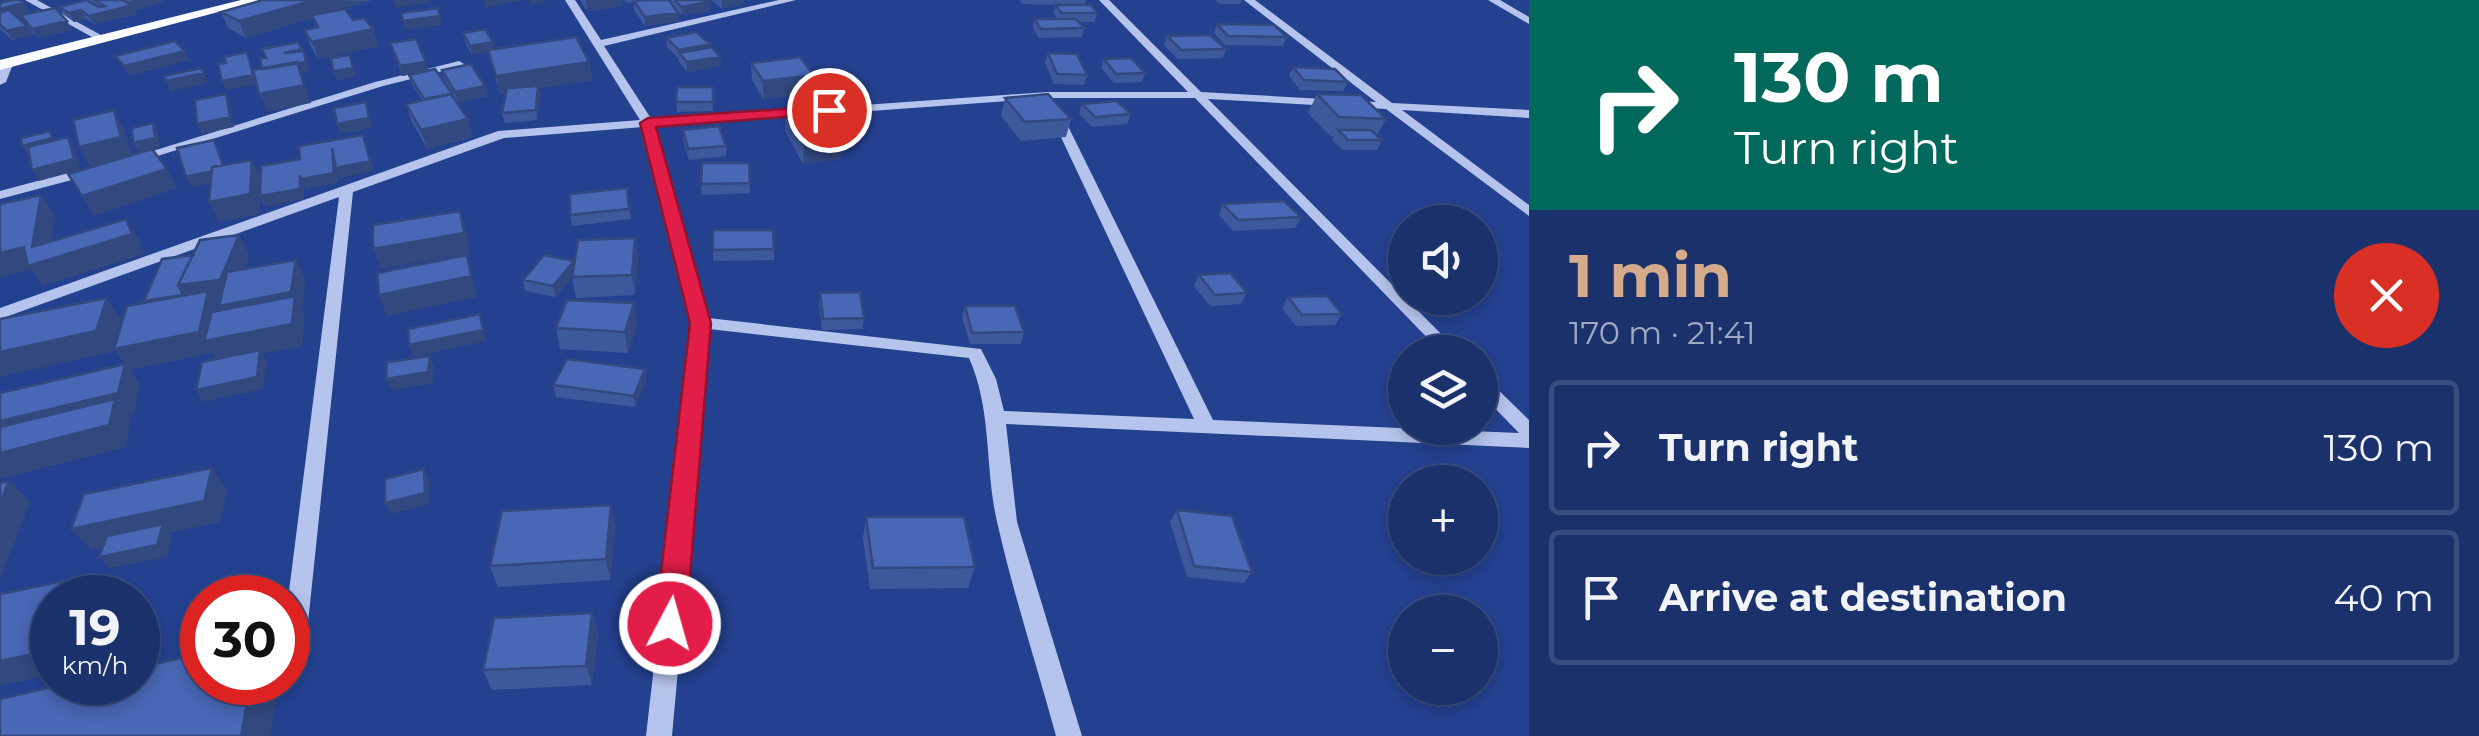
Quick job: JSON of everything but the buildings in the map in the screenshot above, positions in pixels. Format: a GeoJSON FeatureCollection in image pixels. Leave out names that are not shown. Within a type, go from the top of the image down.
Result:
{"type":"FeatureCollection","features":[{"type":"Feature","properties":{"kind":"main road"},"geometry":{"type":"LineString","coordinates":[[4,65],[257,0]]}},
{"type":"Feature","properties":{"kind":"street"},"geometry":{"type":"LineString","coordinates":[[30,0],[105,40]]}},
{"type":"Feature","properties":{"kind":"street"},"geometry":{"type":"LineString","coordinates":[[570,0],[648,123],[700,323],[659,736]]}},
{"type":"Feature","properties":{"kind":"street"},"geometry":{"type":"LineString","coordinates":[[598,44],[791,0]]}},
{"type":"Feature","properties":{"kind":"street"},"geometry":{"type":"LineString","coordinates":[[1104,0],[1434,335]]}},
{"type":"Feature","properties":{"kind":"street"},"geometry":{"type":"LineString","coordinates":[[1249,0],[1529,212]]}},
{"type":"Feature","properties":{"kind":"street"},"geometry":{"type":"LineString","coordinates":[[1493,0],[1529,21]]}},
{"type":"Feature","properties":{"kind":"street"},"geometry":{"type":"LineString","coordinates":[[118,164],[379,84],[459,64]]}},
{"type":"Feature","properties":{"kind":"street"},"geometry":{"type":"LineString","coordinates":[[0,82],[4,65]]}},
{"type":"Feature","properties":{"kind":"street"},"geometry":{"type":"LineString","coordinates":[[1047,95],[1207,426]]}},
{"type":"Feature","properties":{"kind":"street"},"geometry":{"type":"LineString","coordinates":[[0,314],[502,134],[1047,95],[1196,95],[1529,114]]}},
{"type":"Feature","properties":{"kind":"street"},"geometry":{"type":"LineString","coordinates":[[0,195],[99,169]]}},
{"type":"Feature","properties":{"kind":"street"},"geometry":{"type":"LineString","coordinates":[[302,575],[347,188]]}},
{"type":"Feature","properties":{"kind":"street"},"geometry":{"type":"LineString","coordinates":[[700,323],[975,353],[987,379],[996,418],[1007,522],[1069,736]]}},
{"type":"Feature","properties":{"kind":"street"},"geometry":{"type":"LineString","coordinates":[[1498,400],[1529,432]]}},
{"type":"Feature","properties":{"kind":"street"},"geometry":{"type":"LineString","coordinates":[[996,418],[1529,442]]}},
{"type":"Feature","properties":{"kind":"route"},"geometry":{"type":"LineString","coordinates":[[670,624],[700,323],[648,123],[829,110]]}}]}
